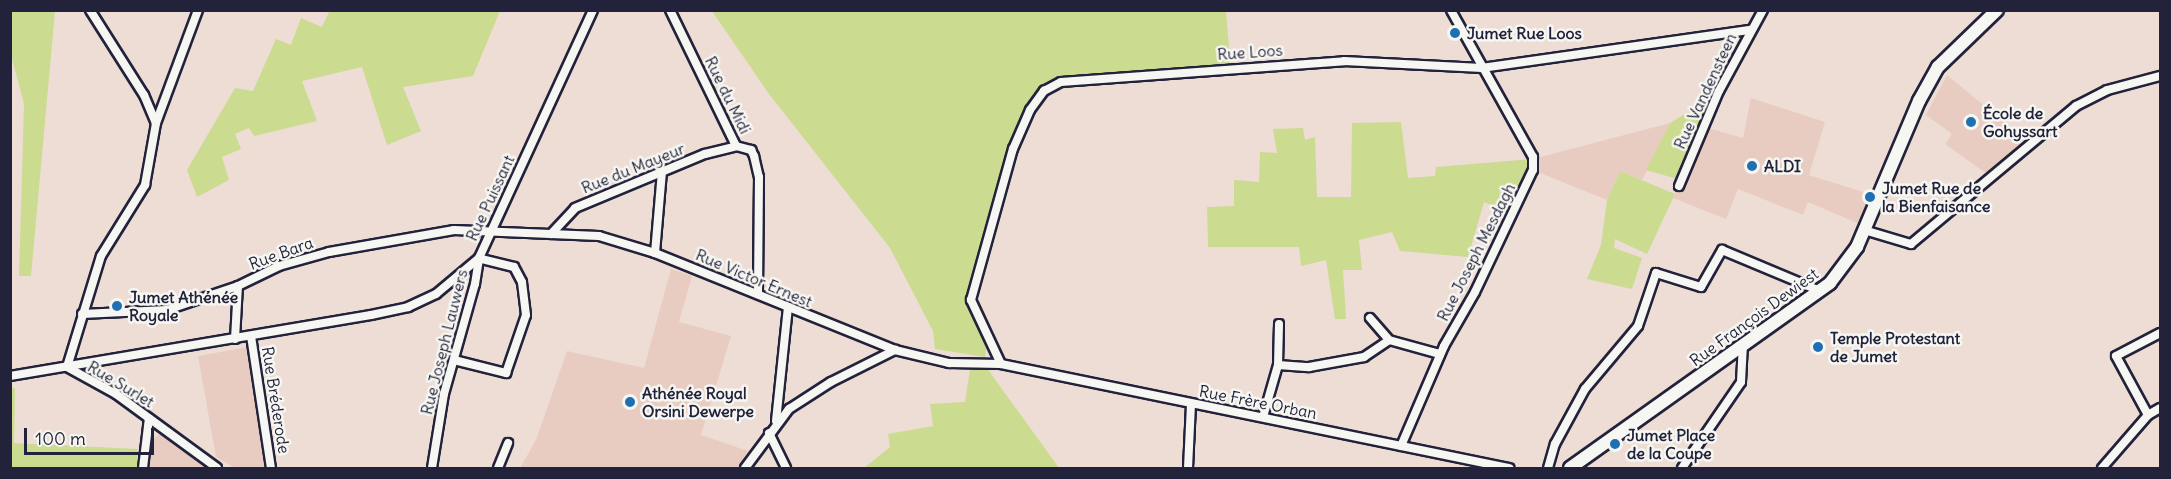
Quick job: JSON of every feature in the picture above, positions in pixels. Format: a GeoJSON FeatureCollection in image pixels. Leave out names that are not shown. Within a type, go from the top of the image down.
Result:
{"type":"FeatureCollection","features":[{"type":"Feature","properties":{"kind":"street"},"geometry":{"type":"LineString","coordinates":[[90,10],[144,95],[156,123]]}},
{"type":"Feature","properties":{"kind":"street"},"geometry":{"type":"LineString","coordinates":[[67,367],[101,256],[145,185],[156,123],[198,10]]}},
{"type":"Feature","properties":{"kind":"street","name":"Rue Puissant"},"geometry":{"type":"LineString","coordinates":[[10,376],[235,339],[408,307],[436,294],[479,258],[593,10]]}},
{"type":"Feature","properties":{"kind":"street","name":"Rue du Midi"},"geometry":{"type":"LineString","coordinates":[[670,10],[736,146],[751,150],[759,177],[758,294]]}},
{"type":"Feature","properties":{"kind":"street","name":"Rue Joseph Mesdagh"},"geometry":{"type":"LineString","coordinates":[[1401,446],[1440,354],[1513,218],[1533,170],[1533,157],[1451,10]]}},
{"type":"Feature","properties":{"kind":"street","name":"Rue Vandensteen"},"geometry":{"type":"LineString","coordinates":[[1679,186],[1719,91],[1750,30],[1763,10]]}},
{"type":"Feature","properties":{"kind":"street","name":"Rue François Dewiest"},"geometry":{"type":"LineString","coordinates":[[1575,465],[1820,291],[1843,268],[1864,230],[1919,101],[1938,67],[1997,10]]}},
{"type":"Feature","properties":{"kind":"street","name":"Rue Loos"},"geometry":{"type":"LineString","coordinates":[[1001,364],[971,300],[1012,149],[1044,91],[1062,82],[1344,61],[1482,68],[1750,30]]}},
{"type":"Feature","properties":{"kind":"street"},"geometry":{"type":"LineString","coordinates":[[1864,230],[1911,244],[2076,106],[2107,90],[2160,76]]}},
{"type":"Feature","properties":{"kind":"street","name":"Rue du Mayeur"},"geometry":{"type":"LineString","coordinates":[[551,234],[575,208],[662,171],[736,146]]}},
{"type":"Feature","properties":{"kind":"street"},"geometry":{"type":"LineString","coordinates":[[654,253],[662,171]]}},
{"type":"Feature","properties":{"kind":"street","name":"Rue Bara"},"geometry":{"type":"LineString","coordinates":[[82,314],[167,310],[238,286],[279,266],[329,252],[454,230],[493,231]]}},
{"type":"Feature","properties":{"kind":"street","name":"Rue Victor Ernest"},"geometry":{"type":"LineString","coordinates":[[493,231],[599,236],[654,253],[895,350],[949,363],[1001,364]]}},
{"type":"Feature","properties":{"kind":"street"},"geometry":{"type":"LineString","coordinates":[[1548,468],[1556,444],[1586,389],[1638,326],[1656,273],[1701,286],[1722,250],[1820,291]]}},
{"type":"Feature","properties":{"kind":"street"},"geometry":{"type":"LineString","coordinates":[[454,360],[506,373],[525,315],[522,282],[514,267],[479,258]]}},
{"type":"Feature","properties":{"kind":"street","name":"Rue Joseph Lauwers"},"geometry":{"type":"LineString","coordinates":[[432,468],[454,360],[479,258]]}},
{"type":"Feature","properties":{"kind":"street"},"geometry":{"type":"LineString","coordinates":[[235,339],[238,286]]}},
{"type":"Feature","properties":{"kind":"street"},"geometry":{"type":"LineString","coordinates":[[776,422],[788,307]]}},
{"type":"Feature","properties":{"kind":"street"},"geometry":{"type":"LineString","coordinates":[[1370,318],[1389,340],[1440,354]]}},
{"type":"Feature","properties":{"kind":"street"},"geometry":{"type":"LineString","coordinates":[[1263,417],[1278,365],[1279,324]]}},
{"type":"Feature","properties":{"kind":"street"},"geometry":{"type":"LineString","coordinates":[[2148,415],[2116,356],[2127,346],[2160,333]]}},
{"type":"Feature","properties":{"kind":"street","name":"Rue Bréderode"},"geometry":{"type":"LineString","coordinates":[[251,336],[271,468]]}},
{"type":"Feature","properties":{"kind":"street"},"geometry":{"type":"LineString","coordinates":[[1278,365],[1309,367],[1364,357],[1389,340]]}},
{"type":"Feature","properties":{"kind":"street"},"geometry":{"type":"LineString","coordinates":[[1682,468],[1741,382],[1743,347]]}},
{"type":"Feature","properties":{"kind":"street"},"geometry":{"type":"LineString","coordinates":[[745,468],[776,422],[789,409],[831,382],[895,350]]}},
{"type":"Feature","properties":{"kind":"street","name":"Rue Frère Orban"},"geometry":{"type":"LineString","coordinates":[[1001,364],[1191,405],[1263,417],[1509,468]]}},
{"type":"Feature","properties":{"kind":"street","name":"Rue Surlet"},"geometry":{"type":"LineString","coordinates":[[67,367],[149,418],[217,468]]}},
{"type":"Feature","properties":{"kind":"street"},"geometry":{"type":"LineString","coordinates":[[1188,468],[1191,405]]}},
{"type":"Feature","properties":{"kind":"street"},"geometry":{"type":"LineString","coordinates":[[2102,468],[2148,415],[2160,408]]}},
{"type":"Feature","properties":{"kind":"street"},"geometry":{"type":"LineString","coordinates":[[143,468],[149,418]]}},
{"type":"Feature","properties":{"kind":"street"},"geometry":{"type":"LineString","coordinates":[[769,433],[786,468]]}},
{"type":"Feature","properties":{"kind":"street"},"geometry":{"type":"LineString","coordinates":[[498,468],[508,443]]}},
{"type":"Feature","properties":{"kind":"shaded area","name":"École de Gohyssart"},"geometry":{"type":"Polygon","coordinates":[[[1947,75],[2025,139],[1987,174],[1945,144],[1952,134],[1926,115],[1947,75]]]}},
{"type":"Feature","properties":{"kind":"shaded area"},"geometry":{"type":"Polygon","coordinates":[[[1751,98],[1825,122],[1809,175],[1873,195],[1857,223],[1808,202],[1803,215],[1738,189],[1726,219],[1673,198],[1704,127],[1743,138],[1751,98]]]}},
{"type":"Feature","properties":{"kind":"shaded area"},"geometry":{"type":"Polygon","coordinates":[[[1670,123],[1642,180],[1620,171],[1607,200],[1533,170],[1533,159],[1670,123]]]}},
{"type":"Feature","properties":{"kind":"shaded area","name":"Athénée Royal Orsini Dewerpe"},"geometry":{"type":"Polygon","coordinates":[[[671,269],[692,276],[679,322],[731,336],[701,435],[748,451],[737,468],[520,468],[536,440],[567,351],[644,368],[671,269]]]}},
{"type":"Feature","properties":{"kind":"shaded area"},"geometry":{"type":"Polygon","coordinates":[[[248,347],[267,468],[235,468],[216,457],[198,356],[248,347]]]}},
{"type":"Feature","properties":{"kind":"shaded area"},"geometry":{"type":"Polygon","coordinates":[[[162,433],[208,468],[148,468],[150,440],[162,433]]]}},
{"type":"Feature","properties":{"kind":"green space"},"geometry":{"type":"Polygon","coordinates":[[[330,10],[500,11],[473,76],[403,87],[421,131],[387,145],[362,67],[302,81],[317,121],[254,136],[249,128],[235,134],[241,149],[222,157],[229,180],[197,197],[187,170],[235,88],[253,91],[276,39],[291,45],[301,18],[322,27],[330,10]]]}},
{"type":"Feature","properties":{"kind":"green space"},"geometry":{"type":"Polygon","coordinates":[[[10,11],[55,11],[31,276],[19,276],[24,104],[11,55],[10,11]]]}},
{"type":"Feature","properties":{"kind":"green space"},"geometry":{"type":"Polygon","coordinates":[[[712,11],[1226,11],[1230,59],[1227,69],[1044,91],[1030,110],[994,211],[971,300],[988,339],[985,357],[935,349],[933,331],[890,248],[769,94],[712,11]]]}},
{"type":"Feature","properties":{"kind":"green space"},"geometry":{"type":"Polygon","coordinates":[[[1703,103],[1707,118],[1681,180],[1646,170],[1670,123],[1703,103]]]}},
{"type":"Feature","properties":{"kind":"green space"},"geometry":{"type":"Polygon","coordinates":[[[1401,122],[1408,178],[1435,176],[1436,167],[1533,159],[1510,212],[1484,202],[1468,257],[1400,251],[1392,232],[1359,240],[1362,270],[1343,270],[1346,319],[1335,319],[1326,260],[1301,266],[1299,247],[1208,247],[1207,207],[1234,206],[1234,180],[1259,182],[1260,152],[1277,153],[1273,129],[1303,128],[1305,140],[1315,137],[1317,197],[1351,197],[1352,123],[1401,122]]]}},
{"type":"Feature","properties":{"kind":"green space"},"geometry":{"type":"Polygon","coordinates":[[[1620,171],[1675,194],[1647,254],[1615,239],[1614,248],[1642,258],[1632,289],[1587,279],[1601,245],[1607,200],[1620,171]]]}},
{"type":"Feature","properties":{"kind":"green space"},"geometry":{"type":"Polygon","coordinates":[[[971,363],[984,364],[1059,468],[864,468],[890,447],[888,434],[933,426],[930,404],[965,402],[971,363]]]}},
{"type":"Feature","properties":{"kind":"green space"},"geometry":{"type":"Polygon","coordinates":[[[11,388],[15,388],[14,443],[138,449],[137,468],[11,468],[11,388]]]}},
{"type":"Feature","properties":{"kind":"place","name":"Jumet Rue Loos"},"geometry":{"type":"Point","coordinates":[1455,33]}},
{"type":"Feature","properties":{"kind":"place","name":"École de Gohyssart"},"geometry":{"type":"Point","coordinates":[1971,122]}},
{"type":"Feature","properties":{"kind":"place","name":"ALDI"},"geometry":{"type":"Point","coordinates":[1752,166]}},
{"type":"Feature","properties":{"kind":"place","name":"Jumet Rue de la Bienfaisance"},"geometry":{"type":"Point","coordinates":[1870,197]}},
{"type":"Feature","properties":{"kind":"place","name":"Jumet Athénée Royale"},"geometry":{"type":"Point","coordinates":[117,306]}},
{"type":"Feature","properties":{"kind":"place","name":"Temple Protestant de Jumet"},"geometry":{"type":"Point","coordinates":[1818,347]}},
{"type":"Feature","properties":{"kind":"place","name":"Athénée Royal Orsini Dewerpe"},"geometry":{"type":"Point","coordinates":[630,402]}},
{"type":"Feature","properties":{"kind":"place","name":"Jumet Place de la Coupe"},"geometry":{"type":"Point","coordinates":[1615,444]}}]}
